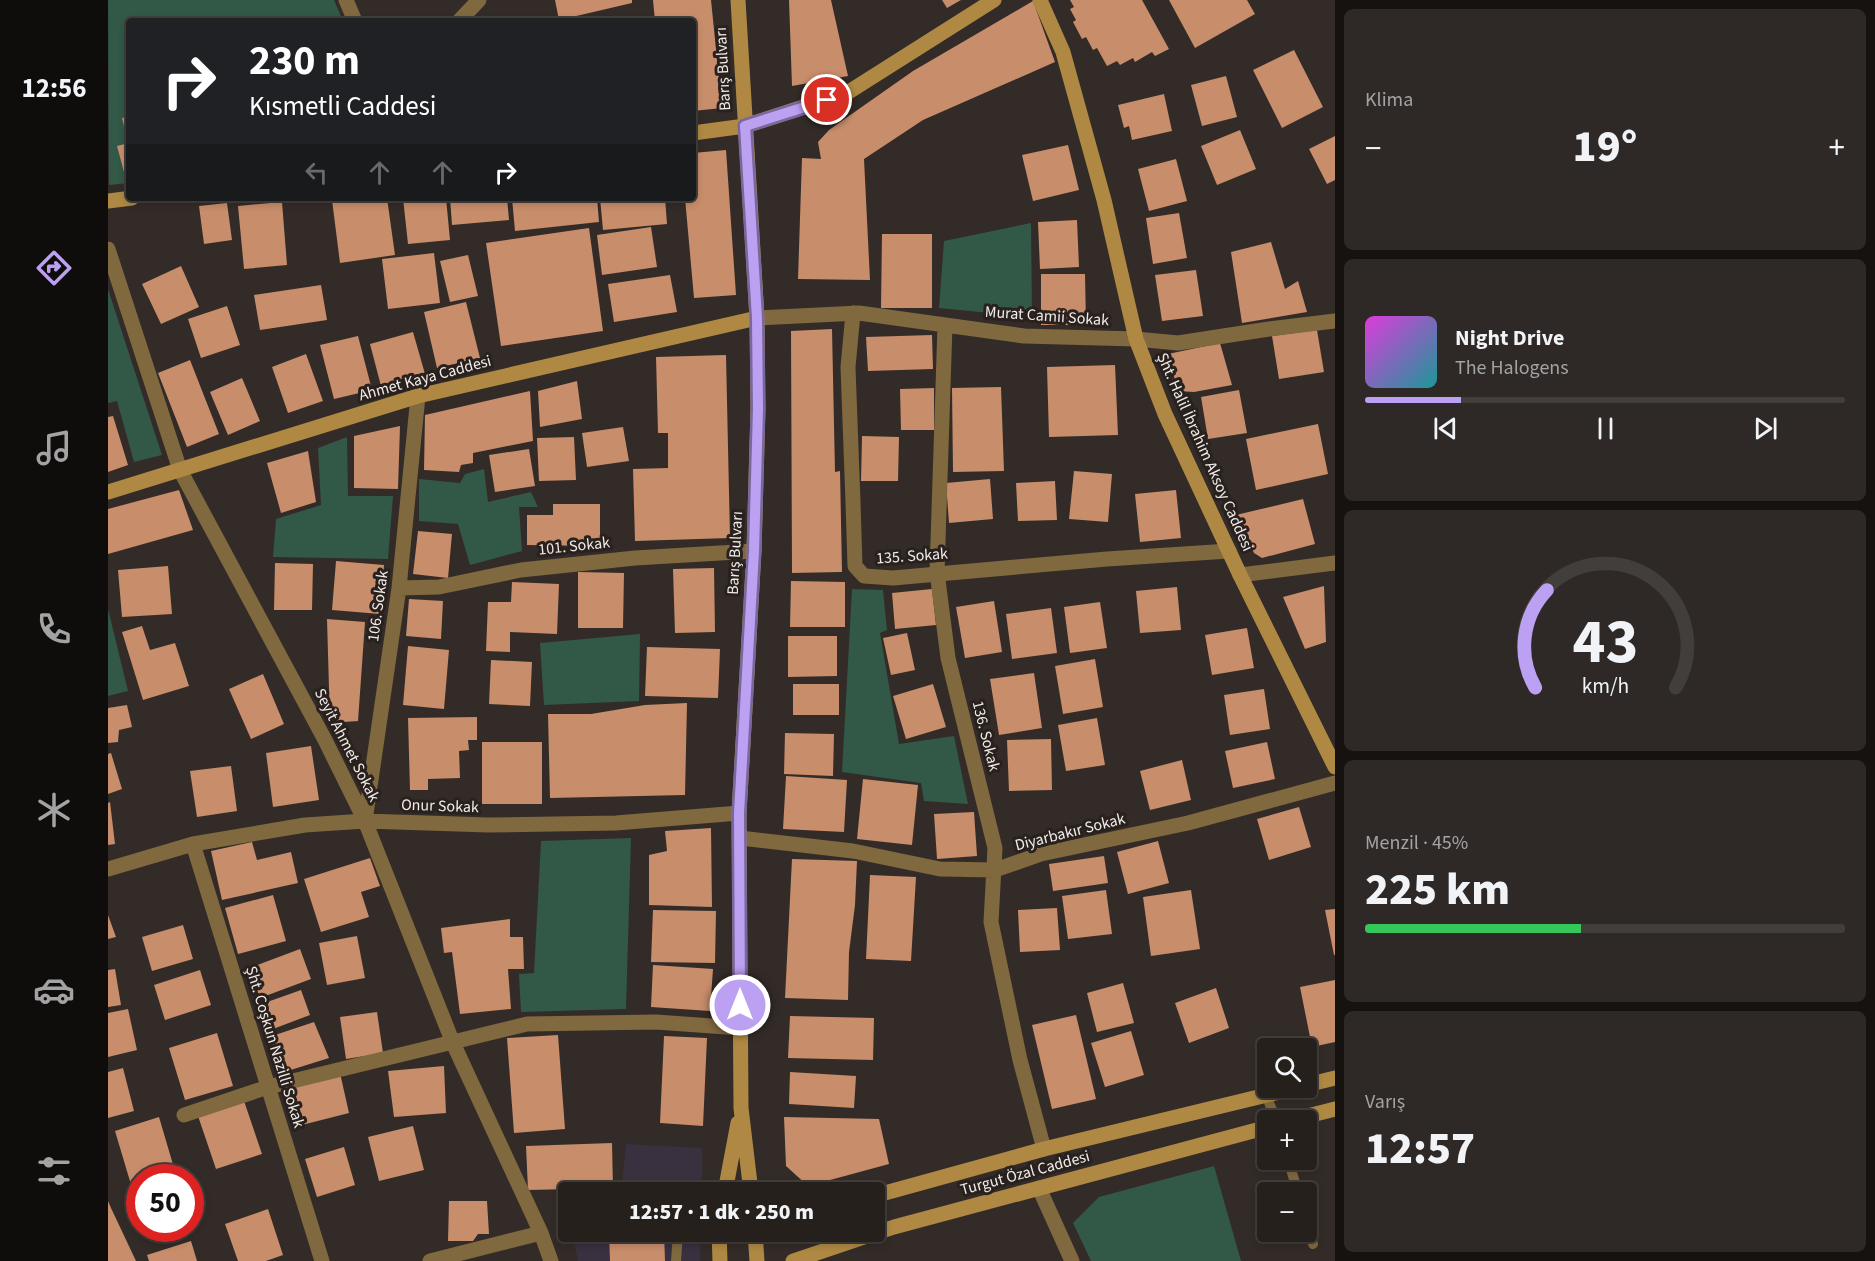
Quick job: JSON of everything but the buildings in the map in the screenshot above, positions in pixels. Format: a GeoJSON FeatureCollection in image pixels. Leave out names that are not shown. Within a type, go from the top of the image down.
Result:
{"type":"FeatureCollection","features":[{"type":"Feature","properties":{"kind":"street"},"geometry":{"type":"LineString","coordinates":[[346,0],[354,18]]}},
{"type":"Feature","properties":{"kind":"street"},"geometry":{"type":"LineString","coordinates":[[462,18],[479,0]]}},
{"type":"Feature","properties":{"kind":"street","name":"Barış Bulvarı"},"geometry":{"type":"LineString","coordinates":[[738,0],[757,318],[758,409],[754,551],[739,813],[741,1108],[750,1182]]}},
{"type":"Feature","properties":{"kind":"street"},"geometry":{"type":"LineString","coordinates":[[696,132],[745,126],[847,93],[994,0]]}},
{"type":"Feature","properties":{"kind":"street","name":"Şht. Halil İbrahim Aksoy Caddesi"},"geometry":{"type":"LineString","coordinates":[[1040,0],[1063,51],[1104,200],[1136,339],[1165,414],[1240,575],[1335,767]]}},
{"type":"Feature","properties":{"kind":"street"},"geometry":{"type":"LineString","coordinates":[[108,201],[126,199]]}},
{"type":"Feature","properties":{"kind":"street","name":"Seyit Ahmet Sokak"},"geometry":{"type":"LineString","coordinates":[[108,249],[180,470],[325,740],[365,821],[453,1043],[541,1233],[551,1261]]}},
{"type":"Feature","properties":{"kind":"street","name":"Murat Camii Sokak"},"geometry":{"type":"LineString","coordinates":[[757,318],[853,312],[1024,336],[1136,339],[1178,343],[1269,328],[1335,321]]}},
{"type":"Feature","properties":{"kind":"street","name":"135. Sokak"},"geometry":{"type":"LineString","coordinates":[[853,312],[848,367],[855,566],[864,576],[892,578],[937,572],[1229,551]]}},
{"type":"Feature","properties":{"kind":"street","name":"Ahmet Kaya Caddesi"},"geometry":{"type":"LineString","coordinates":[[108,492],[418,396],[757,318]]}},
{"type":"Feature","properties":{"kind":"street","name":"136. Sokak"},"geometry":{"type":"LineString","coordinates":[[945,326],[937,572],[948,658],[995,848],[991,922],[1020,1060],[1044,1149]]}},
{"type":"Feature","properties":{"kind":"street","name":"106. Sokak"},"geometry":{"type":"LineString","coordinates":[[365,821],[399,588],[418,396]]}},
{"type":"Feature","properties":{"kind":"street","name":"101. Sokak"},"geometry":{"type":"LineString","coordinates":[[399,588],[439,587],[521,570],[635,558],[754,551]]}},
{"type":"Feature","properties":{"kind":"street"},"geometry":{"type":"LineString","coordinates":[[1240,575],[1335,563]]}},
{"type":"Feature","properties":{"kind":"street","name":"Diyarbakır Sokak"},"geometry":{"type":"LineString","coordinates":[[740,838],[853,851],[940,869],[995,870],[1041,854],[1188,823],[1335,783]]}},
{"type":"Feature","properties":{"kind":"street","name":"Onur Sokak"},"geometry":{"type":"LineString","coordinates":[[108,869],[193,844],[304,825],[365,821],[488,825],[616,823],[739,813]]}},
{"type":"Feature","properties":{"kind":"street","name":"Şht. Coşkun Nazilli Sokak"},"geometry":{"type":"LineString","coordinates":[[193,844],[322,1261]]}},
{"type":"Feature","properties":{"kind":"street"},"geometry":{"type":"LineString","coordinates":[[184,1114],[268,1087],[527,1024],[656,1023],[740,1028]]}},
{"type":"Feature","properties":{"kind":"street"},"geometry":{"type":"LineString","coordinates":[[1317,1082],[1335,1078]]}},
{"type":"Feature","properties":{"kind":"street","name":"Turgut Özal Caddesi"},"geometry":{"type":"LineString","coordinates":[[885,1193],[1044,1149],[1257,1097]]}},
{"type":"Feature","properties":{"kind":"street","name":"Barış Bulvarı"},"geometry":{"type":"LineString","coordinates":[[727,1182],[741,1108]]}},
{"type":"Feature","properties":{"kind":"street"},"geometry":{"type":"LineString","coordinates":[[1317,1114],[1335,1109]]}},
{"type":"Feature","properties":{"kind":"street","name":"Turgut Özal Caddesi"},"geometry":{"type":"LineString","coordinates":[[793,1261],[894,1227],[1257,1130]]}},
{"type":"Feature","properties":{"kind":"street"},"geometry":{"type":"LineString","coordinates":[[1039,1188],[1072,1261]]}},
{"type":"Feature","properties":{"kind":"street"},"geometry":{"type":"LineString","coordinates":[[430,1261],[541,1233]]}},
{"type":"Feature","properties":{"kind":"street"},"geometry":{"type":"LineString","coordinates":[[719,1242],[720,1261]]}},
{"type":"Feature","properties":{"kind":"street"},"geometry":{"type":"LineString","coordinates":[[756,1242],[757,1261]]}},
{"type":"Feature","properties":{"kind":"lane"},"geometry":{"type":"LineString","coordinates":[[676,1261],[677,1242]]}},
{"type":"Feature","properties":{"kind":"shaded area"},"geometry":{"type":"Polygon","coordinates":[[[626,1144],[702,1148],[702,1182],[622,1182],[626,1144]]]}},
{"type":"Feature","properties":{"kind":"shaded area"},"geometry":{"type":"Polygon","coordinates":[[[574,1242],[701,1242],[700,1261],[578,1261],[574,1242]]]}},
{"type":"Feature","properties":{"kind":"green space"},"geometry":{"type":"Polygon","coordinates":[[[108,0],[334,0],[342,18],[126,18],[126,183],[109,185],[108,0]]]}},
{"type":"Feature","properties":{"kind":"green space"},"geometry":{"type":"Polygon","coordinates":[[[1031,223],[1032,317],[939,308],[944,241],[1031,223]]]}},
{"type":"Feature","properties":{"kind":"green space"},"geometry":{"type":"Polygon","coordinates":[[[108,289],[162,455],[134,462],[117,401],[108,403],[108,289]]]}},
{"type":"Feature","properties":{"kind":"green space"},"geometry":{"type":"Polygon","coordinates":[[[347,437],[348,496],[393,496],[388,559],[273,557],[276,519],[321,505],[318,448],[347,437]]]}},
{"type":"Feature","properties":{"kind":"green space"},"geometry":{"type":"Polygon","coordinates":[[[484,469],[488,502],[531,492],[538,507],[519,507],[522,551],[470,565],[458,524],[419,521],[419,479],[460,483],[465,474],[484,469]]]}},
{"type":"Feature","properties":{"kind":"green space"},"geometry":{"type":"Polygon","coordinates":[[[852,589],[883,590],[887,630],[880,633],[899,744],[954,736],[968,804],[924,801],[921,783],[842,772],[852,589]]]}},
{"type":"Feature","properties":{"kind":"green space"},"geometry":{"type":"Polygon","coordinates":[[[108,609],[128,691],[108,696],[108,609]]]}},
{"type":"Feature","properties":{"kind":"green space"},"geometry":{"type":"Polygon","coordinates":[[[640,634],[639,701],[544,705],[540,643],[640,634]]]}},
{"type":"Feature","properties":{"kind":"green space"},"geometry":{"type":"Polygon","coordinates":[[[631,838],[626,1009],[521,1012],[519,974],[534,973],[541,841],[631,838]]]}},
{"type":"Feature","properties":{"kind":"green space"},"geometry":{"type":"Polygon","coordinates":[[[1214,1166],[1241,1261],[1091,1261],[1073,1223],[1099,1197],[1214,1166]]]}},
{"type":"Feature","properties":{"kind":"route"},"geometry":{"type":"LineString","coordinates":[[740,1005],[739,813],[754,551],[758,409],[757,318],[745,126],[827,100]]}}]}
